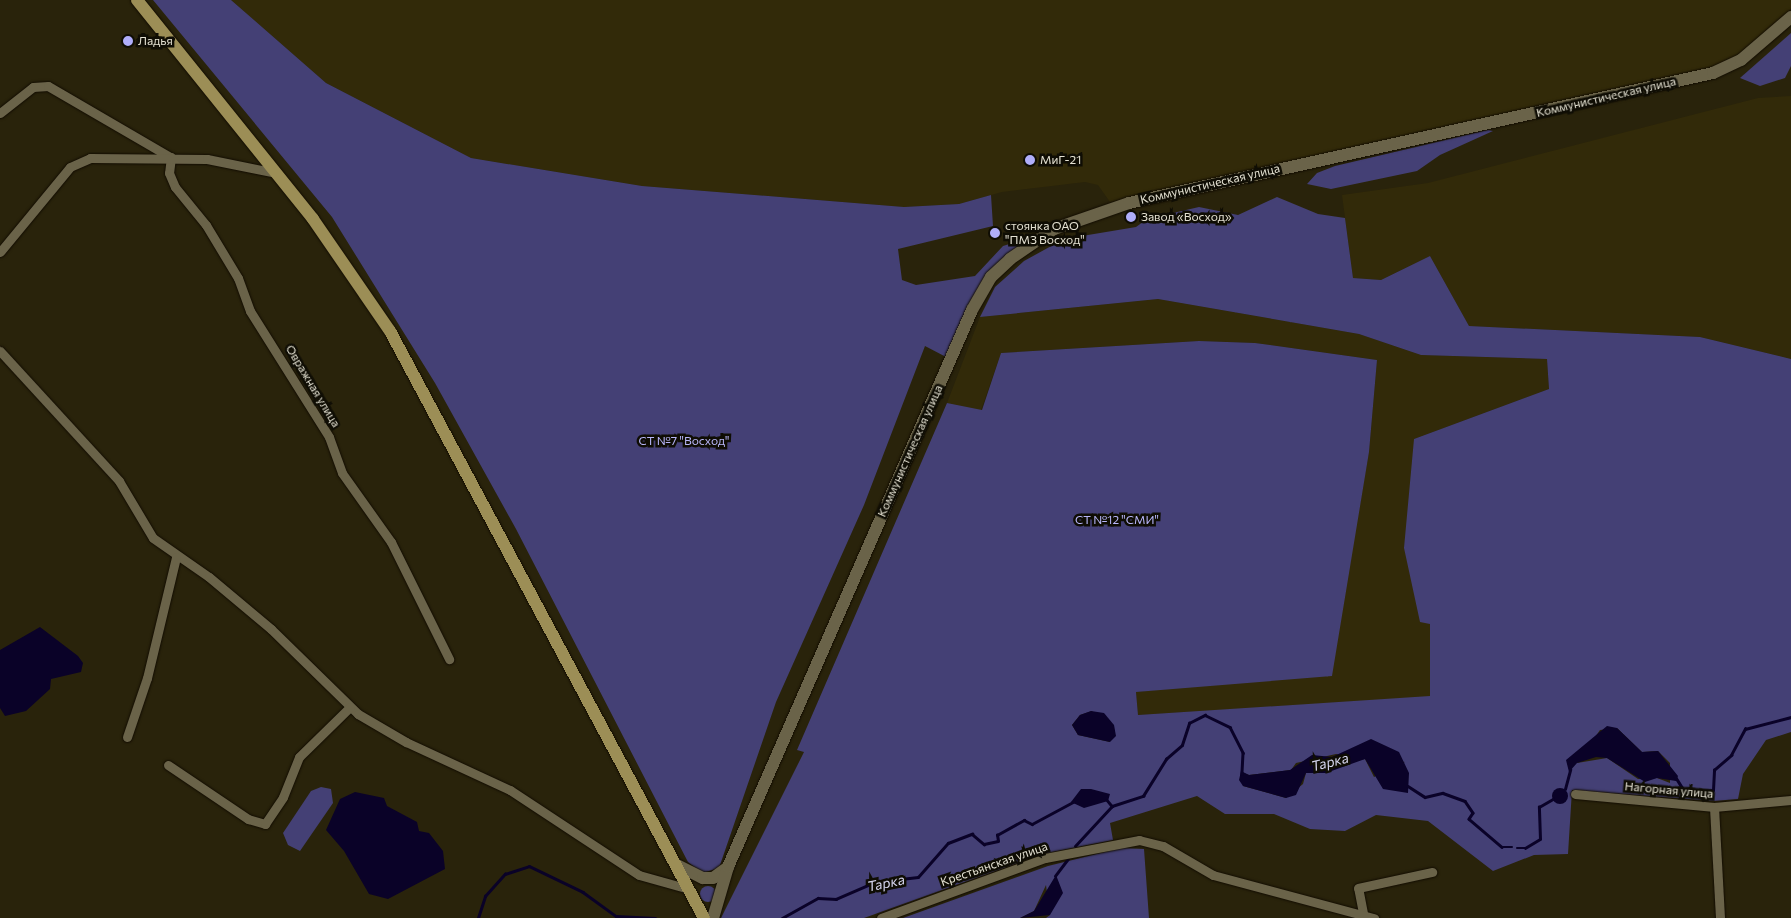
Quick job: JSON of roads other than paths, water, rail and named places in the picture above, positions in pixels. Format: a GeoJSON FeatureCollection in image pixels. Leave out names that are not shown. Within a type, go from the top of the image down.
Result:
{"type":"FeatureCollection","features":[{"type":"Feature","properties":{"kind":"main road"},"geometry":{"type":"LineString","coordinates":[[137,0],[276,174],[390,331],[704,918]]}},
{"type":"Feature","properties":{"kind":"main road","name":"Коммунистическая улица"},"geometry":{"type":"LineString","coordinates":[[713,918],[728,867],[972,310],[991,277],[1021,250],[1074,220],[1129,203],[1713,72],[1741,60],[1791,17]]}},
{"type":"Feature","properties":{"kind":"main road"},"geometry":{"type":"LineString","coordinates":[[677,865],[692,875],[713,878],[728,867]]}},
{"type":"Feature","properties":{"kind":"street"},"geometry":{"type":"LineString","coordinates":[[0,113],[33,86],[48,86],[171,157]]}},
{"type":"Feature","properties":{"kind":"street"},"geometry":{"type":"LineString","coordinates":[[0,252],[79,161],[171,157],[276,174]]}},
{"type":"Feature","properties":{"kind":"street","name":"Овражная улица"},"geometry":{"type":"LineString","coordinates":[[171,157],[169,173],[175,187],[206,225],[238,278],[250,311],[330,437],[342,473],[391,542],[449,659]]}},
{"type":"Feature","properties":{"kind":"street"},"geometry":{"type":"LineString","coordinates":[[0,351],[119,481],[152,538],[176,557],[209,577],[271,628],[350,707],[406,742],[510,790],[639,874],[689,889]]}},
{"type":"Feature","properties":{"kind":"street"},"geometry":{"type":"LineString","coordinates":[[127,737],[147,678],[176,557]]}},
{"type":"Feature","properties":{"kind":"street"},"geometry":{"type":"LineString","coordinates":[[168,765],[248,819],[265,824],[283,797],[299,757],[350,707]]}},
{"type":"Feature","properties":{"kind":"street","name":"Нагорная улица"},"geometry":{"type":"LineString","coordinates":[[1575,794],[1714,807],[1791,800]]}},
{"type":"Feature","properties":{"kind":"street"},"geometry":{"type":"LineString","coordinates":[[1714,807],[1720,918]]}},
{"type":"Feature","properties":{"kind":"street","name":"Крестьянская улица"},"geometry":{"type":"LineString","coordinates":[[881,918],[1045,858],[1140,840],[1163,846],[1213,875],[1363,913],[1374,918]]}},
{"type":"Feature","properties":{"kind":"street"},"geometry":{"type":"LineString","coordinates":[[1363,913],[1358,888],[1432,872]]}},
{"type":"Feature","properties":{"kind":"water"},"geometry":{"type":"Polygon","coordinates":[[[40,627],[78,656],[83,663],[81,672],[51,679],[50,689],[26,711],[5,716],[0,708],[0,650],[40,627]]]}},
{"type":"Feature","properties":{"kind":"water"},"geometry":{"type":"Polygon","coordinates":[[[1091,711],[1104,713],[1114,725],[1116,736],[1110,742],[1078,735],[1072,725],[1080,715],[1091,711]]]}},
{"type":"Feature","properties":{"kind":"water"},"geometry":{"type":"Polygon","coordinates":[[[1607,726],[1617,728],[1642,752],[1658,751],[1678,776],[1676,781],[1657,778],[1645,782],[1607,758],[1596,757],[1577,763],[1569,772],[1566,760],[1607,726]]]}},
{"type":"Feature","properties":{"kind":"water"},"geometry":{"type":"Polygon","coordinates":[[[1371,739],[1399,752],[1409,773],[1408,793],[1383,789],[1365,759],[1326,773],[1306,773],[1296,795],[1286,798],[1243,786],[1239,780],[1241,771],[1249,775],[1290,770],[1312,755],[1332,757],[1371,739]]]}},
{"type":"Feature","properties":{"kind":"water"},"geometry":{"type":"Polygon","coordinates":[[[1560,788],[1566,790],[1568,796],[1566,802],[1560,804],[1554,802],[1552,796],[1554,790],[1560,788]]]}},
{"type":"Feature","properties":{"kind":"water"},"geometry":{"type":"Polygon","coordinates":[[[1081,789],[1091,789],[1110,794],[1108,801],[1084,808],[1071,802],[1081,789]]]}},
{"type":"Feature","properties":{"kind":"water"},"geometry":{"type":"Polygon","coordinates":[[[355,792],[384,798],[387,806],[417,822],[419,831],[429,833],[443,851],[445,869],[388,899],[369,894],[344,851],[326,830],[340,799],[355,792]]]}},
{"type":"Feature","properties":{"kind":"water"},"geometry":{"type":"Polygon","coordinates":[[[1056,875],[1063,893],[1050,915],[1020,918],[1034,911],[1056,875]]]}},
{"type":"Feature","properties":{"kind":"waterway","name":"Тарка"},"geometry":{"type":"LineString","coordinates":[[1107,800],[1112,806],[1143,796],[1166,759],[1182,745],[1189,723],[1205,715],[1230,727],[1243,753],[1242,774]]}},
{"type":"Feature","properties":{"kind":"waterway","name":"Тарка"},"geometry":{"type":"LineString","coordinates":[[1675,776],[1685,792],[1713,790],[1714,770],[1731,755],[1745,729],[1791,717]]}},
{"type":"Feature","properties":{"kind":"waterway","name":"Тарка"},"geometry":{"type":"LineString","coordinates":[[1565,789],[1570,770]]}},
{"type":"Feature","properties":{"kind":"waterway","name":"Тарка"},"geometry":{"type":"LineString","coordinates":[[1408,786],[1425,797],[1443,793],[1465,801],[1473,813],[1469,819],[1502,847],[1512,847]]}},
{"type":"Feature","properties":{"kind":"waterway","name":"Тарка"},"geometry":{"type":"LineString","coordinates":[[1517,848],[1525,848],[1540,839],[1539,807],[1553,799]]}},
{"type":"Feature","properties":{"kind":"waterway","name":"Тарка"},"geometry":{"type":"LineString","coordinates":[[782,918],[818,898],[836,899],[875,882],[918,877],[948,843],[972,834],[984,844],[998,841],[997,835],[1024,820],[1032,824],[1073,802]]}},
{"type":"Feature","properties":{"kind":"waterway"},"geometry":{"type":"LineString","coordinates":[[1075,846],[1112,806]]}},
{"type":"Feature","properties":{"kind":"waterway"},"geometry":{"type":"LineString","coordinates":[[1055,876],[1068,859]]}},
{"type":"Feature","properties":{"kind":"waterway","name":"Тарка"},"geometry":{"type":"LineString","coordinates":[[478,918],[485,896],[505,874],[529,866],[583,892],[616,916],[655,918]]}},
{"type":"Feature","properties":{"kind":"place","name":"Ладья"},"geometry":{"type":"Point","coordinates":[128,41]}},
{"type":"Feature","properties":{"kind":"place","name":"МиГ-21"},"geometry":{"type":"Point","coordinates":[1030,160]}},
{"type":"Feature","properties":{"kind":"place","name":"Завод «Восход»"},"geometry":{"type":"Point","coordinates":[1131,217]}},
{"type":"Feature","properties":{"kind":"place","name":"стоянка ОАО \"ПМЗ Восход\""},"geometry":{"type":"Point","coordinates":[995,233]}},
{"type":"Feature","properties":{"kind":"park label","name":"СТ №7 \"Восход\""},"geometry":{"type":"Point","coordinates":[684,441]}},
{"type":"Feature","properties":{"kind":"park label","name":"СТ №12 \"СМИ\""},"geometry":{"type":"Point","coordinates":[1117,520]}}]}
